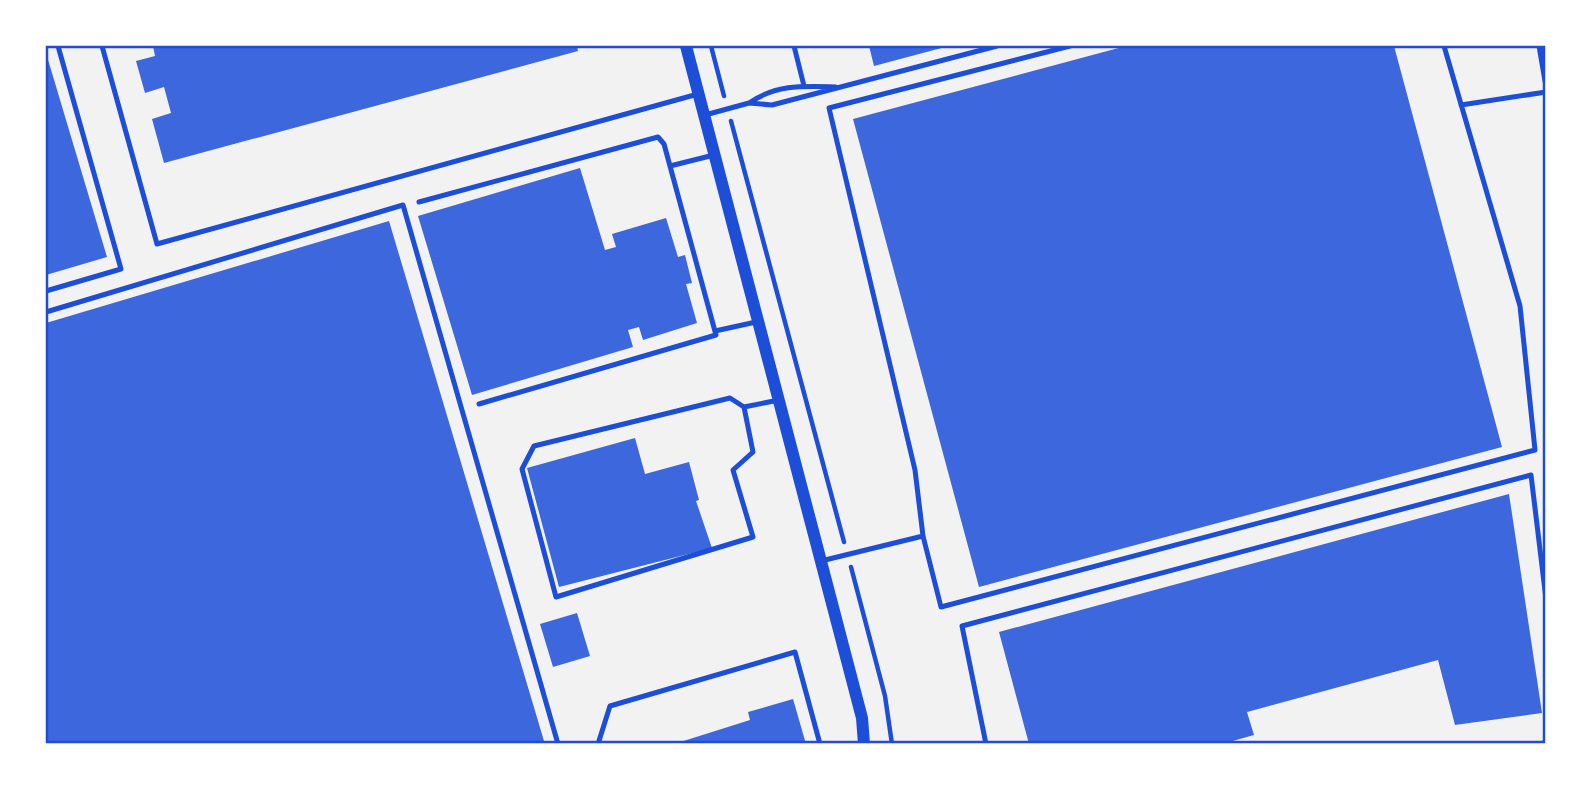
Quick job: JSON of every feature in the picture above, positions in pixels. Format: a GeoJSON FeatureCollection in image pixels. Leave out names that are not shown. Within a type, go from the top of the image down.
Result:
{"type":"FeatureCollection","features":[{"type":"Feature","properties":{"kind":"street"},"geometry":{"type":"LineString","coordinates":[[685,46],[863,718],[864,744]]}},
{"type":"Feature","properties":{"kind":"street"},"geometry":{"type":"LineString","coordinates":[[1540,46],[1545,81]]}},
{"type":"Feature","properties":{"kind":"lane"},"geometry":{"type":"LineString","coordinates":[[46,291],[121,269],[58,46]]}},
{"type":"Feature","properties":{"kind":"lane"},"geometry":{"type":"LineString","coordinates":[[102,46],[157,244],[698,93]]}},
{"type":"Feature","properties":{"kind":"lane"},"geometry":{"type":"LineString","coordinates":[[794,46],[804,86]]}},
{"type":"Feature","properties":{"kind":"lane"},"geometry":{"type":"LineString","coordinates":[[704,115],[749,103],[772,105],[997,46]]}},
{"type":"Feature","properties":{"kind":"lane"},"geometry":{"type":"LineString","coordinates":[[1070,46],[829,108],[915,470],[923,536],[941,607],[1535,450],[1520,306],[1444,46]]}},
{"type":"Feature","properties":{"kind":"lane"},"geometry":{"type":"LineString","coordinates":[[749,103],[765,91],[791,85],[842,87]]}},
{"type":"Feature","properties":{"kind":"lane"},"geometry":{"type":"LineString","coordinates":[[1461,105],[1545,92]]}},
{"type":"Feature","properties":{"kind":"lane"},"geometry":{"type":"LineString","coordinates":[[419,202],[658,136],[664,144],[716,335],[479,404]]}},
{"type":"Feature","properties":{"kind":"lane"},"geometry":{"type":"LineString","coordinates":[[670,166],[715,155]]}},
{"type":"Feature","properties":{"kind":"lane"},"geometry":{"type":"LineString","coordinates":[[46,313],[403,205],[558,744]]}},
{"type":"Feature","properties":{"kind":"lane"},"geometry":{"type":"LineString","coordinates":[[715,331],[758,322]]}},
{"type":"Feature","properties":{"kind":"lane"},"geometry":{"type":"LineString","coordinates":[[744,407],[753,452],[733,470],[753,537],[556,597],[522,469],[534,446],[730,398],[744,407],[779,400]]}},
{"type":"Feature","properties":{"kind":"lane"},"geometry":{"type":"LineString","coordinates":[[986,744],[962,626],[1531,475],[1545,599]]}},
{"type":"Feature","properties":{"kind":"lane"},"geometry":{"type":"LineString","coordinates":[[821,561],[923,536]]}},
{"type":"Feature","properties":{"kind":"lane"},"geometry":{"type":"LineString","coordinates":[[598,744],[610,706],[795,652],[820,744]]}},
{"type":"Feature","properties":{"kind":"path"},"geometry":{"type":"LineString","coordinates":[[711,46],[885,696],[892,744]]}},
{"type":"Feature","properties":{"kind":"building"},"geometry":{"type":"Polygon","coordinates":[[[153,46],[577,46],[578,51],[164,163],[152,119],[171,113],[164,87],[145,93],[136,61],[155,56],[153,46]]]}},
{"type":"Feature","properties":{"kind":"building"},"geometry":{"type":"Polygon","coordinates":[[[869,46],[949,46],[874,66],[869,46]]]}},
{"type":"Feature","properties":{"kind":"building"},"geometry":{"type":"Polygon","coordinates":[[[1126,46],[1394,46],[1502,447],[979,587],[853,119],[1126,46]]]}},
{"type":"Feature","properties":{"kind":"building"},"geometry":{"type":"Polygon","coordinates":[[[46,53],[107,257],[46,275],[46,53]]]}},
{"type":"Feature","properties":{"kind":"building"},"geometry":{"type":"Polygon","coordinates":[[[580,168],[605,250],[616,247],[612,234],[666,218],[678,257],[685,255],[692,283],[686,284],[697,323],[643,340],[639,327],[628,330],[633,347],[472,395],[418,216],[580,168]]]}},
{"type":"Feature","properties":{"kind":"building"},"geometry":{"type":"Polygon","coordinates":[[[389,221],[544,741],[535,744],[46,744],[46,323],[389,221]]]}},
{"type":"Feature","properties":{"kind":"building"},"geometry":{"type":"Polygon","coordinates":[[[635,438],[645,474],[689,462],[699,500],[696,501],[712,548],[559,587],[527,468],[635,438]]]}},
{"type":"Feature","properties":{"kind":"building"},"geometry":{"type":"Polygon","coordinates":[[[1509,494],[1542,713],[1455,725],[1438,660],[1247,712],[1254,735],[1222,744],[1029,744],[999,632],[1509,494]]]}},
{"type":"Feature","properties":{"kind":"building"},"geometry":{"type":"Polygon","coordinates":[[[577,613],[590,656],[553,667],[540,624],[577,613]]]}},
{"type":"Feature","properties":{"kind":"building"},"geometry":{"type":"Polygon","coordinates":[[[793,699],[806,744],[674,744],[750,720],[748,712],[793,699]]]}}]}
